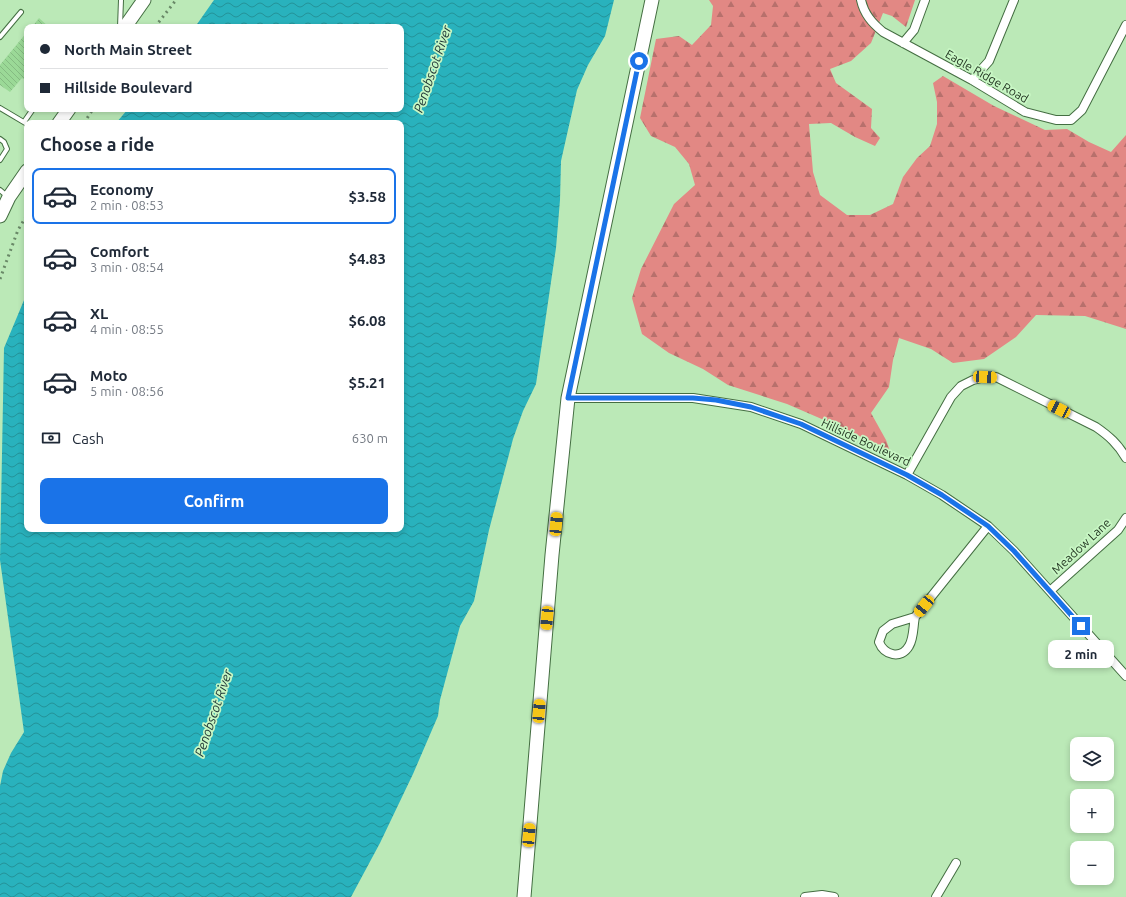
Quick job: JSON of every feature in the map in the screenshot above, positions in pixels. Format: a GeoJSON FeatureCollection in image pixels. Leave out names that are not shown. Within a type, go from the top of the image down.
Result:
{"type":"FeatureCollection","features":[{"type":"Feature","properties":{"kind":"main road"},"geometry":{"type":"LineString","coordinates":[[127,24],[144,0]]}},
{"type":"Feature","properties":{"kind":"main road"},"geometry":{"type":"LineString","coordinates":[[524,897],[552,555],[568,398],[652,0]]}},
{"type":"Feature","properties":{"kind":"main road"},"geometry":{"type":"LineString","coordinates":[[0,216],[5,194],[24,174]]}},
{"type":"Feature","properties":{"kind":"street","name":"Eagle Ridge Road"},"geometry":{"type":"LineString","coordinates":[[861,0],[866,15],[873,24],[883,32],[972,80],[1025,112],[1056,120],[1071,120],[1082,110],[1126,25]]}},
{"type":"Feature","properties":{"kind":"street"},"geometry":{"type":"LineString","coordinates":[[903,43],[914,30],[925,0]]}},
{"type":"Feature","properties":{"kind":"street"},"geometry":{"type":"LineString","coordinates":[[972,80],[989,61],[1014,0]]}},
{"type":"Feature","properties":{"kind":"street"},"geometry":{"type":"LineString","coordinates":[[907,475],[951,397],[961,386],[973,380],[985,377],[996,377],[1096,427],[1110,437],[1120,448],[1126,458]]}},
{"type":"Feature","properties":{"kind":"street","name":"Hillside Boulevard"},"geometry":{"type":"LineString","coordinates":[[568,398],[693,398],[751,407],[801,424],[907,475],[942,495],[988,526],[1014,551],[1126,676]]}},
{"type":"Feature","properties":{"kind":"street","name":"Meadow Lane"},"geometry":{"type":"LineString","coordinates":[[1050,591],[1118,530],[1126,518]]}},
{"type":"Feature","properties":{"kind":"street"},"geometry":{"type":"LineString","coordinates":[[915,617],[892,624],[883,631],[879,642],[881,647],[887,653],[896,655],[909,647],[915,617],[988,526]]}},
{"type":"Feature","properties":{"kind":"street"},"geometry":{"type":"LineString","coordinates":[[936,897],[956,863]]}},
{"type":"Feature","properties":{"kind":"street"},"geometry":{"type":"LineString","coordinates":[[805,897],[834,897]]}},
{"type":"Feature","properties":{"kind":"lane"},"geometry":{"type":"LineString","coordinates":[[120,24],[121,0]]}},
{"type":"Feature","properties":{"kind":"lane"},"geometry":{"type":"LineString","coordinates":[[0,37],[21,12]]}},
{"type":"Feature","properties":{"kind":"lane"},"geometry":{"type":"LineString","coordinates":[[0,108],[24,122]]}},
{"type":"Feature","properties":{"kind":"lane"},"geometry":{"type":"LineString","coordinates":[[0,139],[4,142],[7,149],[0,160]]}},
{"type":"Feature","properties":{"kind":"green space"},"geometry":{"type":"Polygon","coordinates":[[[709,0],[915,0],[906,27],[892,16],[883,13],[871,43],[851,61],[830,69],[836,83],[872,109],[871,128],[880,138],[875,146],[855,137],[831,123],[809,124],[813,172],[820,195],[847,215],[870,215],[893,204],[903,177],[917,158],[930,146],[937,124],[937,102],[933,83],[943,76],[994,106],[1045,130],[1067,129],[1089,142],[1111,152],[1126,135],[1126,329],[1085,316],[1036,315],[1016,337],[984,359],[953,363],[931,349],[899,338],[893,360],[889,387],[871,413],[886,440],[891,454],[854,433],[787,404],[728,385],[703,369],[669,353],[642,334],[632,298],[641,269],[674,204],[695,185],[689,164],[675,147],[651,136],[640,118],[656,39],[679,36],[692,45],[711,25],[713,6],[709,0]]]}},
{"type":"Feature","properties":{"kind":"water","name":"Penobscot River"},"geometry":{"type":"Polygon","coordinates":[[[214,0],[614,0],[605,36],[588,65],[577,90],[561,161],[560,200],[556,248],[536,384],[523,411],[513,439],[489,530],[474,601],[460,626],[440,700],[438,716],[413,774],[380,843],[351,897],[0,897],[0,786],[3,771],[11,753],[24,732],[0,560],[4,348],[24,300],[24,532],[404,532],[404,120],[119,120],[125,112],[404,112],[404,24],[197,24],[214,0]]]}},
{"type":"Feature","properties":{"kind":"building"},"geometry":{"type":"Polygon","coordinates":[[[39,18],[46,24],[34,24],[39,18]]]}},
{"type":"Feature","properties":{"kind":"building"},"geometry":{"type":"Polygon","coordinates":[[[24,36],[24,79],[22,78],[10,92],[0,85],[0,65],[24,36]]]}},
{"type":"Feature","properties":{"kind":"railway"},"geometry":{"type":"LineString","coordinates":[[157,24],[176,0]]}},
{"type":"Feature","properties":{"kind":"railway"},"geometry":{"type":"LineString","coordinates":[[86,120],[91,112]]}},
{"type":"Feature","properties":{"kind":"railway"},"geometry":{"type":"LineString","coordinates":[[0,279],[18,230],[24,220]]}},
{"type":"Feature","properties":{"kind":"route"},"geometry":{"type":"LineString","coordinates":[[639,61],[568,398],[693,398],[716,400],[751,407],[801,424],[907,475],[942,495],[988,526],[1014,551],[1081,626]]}}]}
